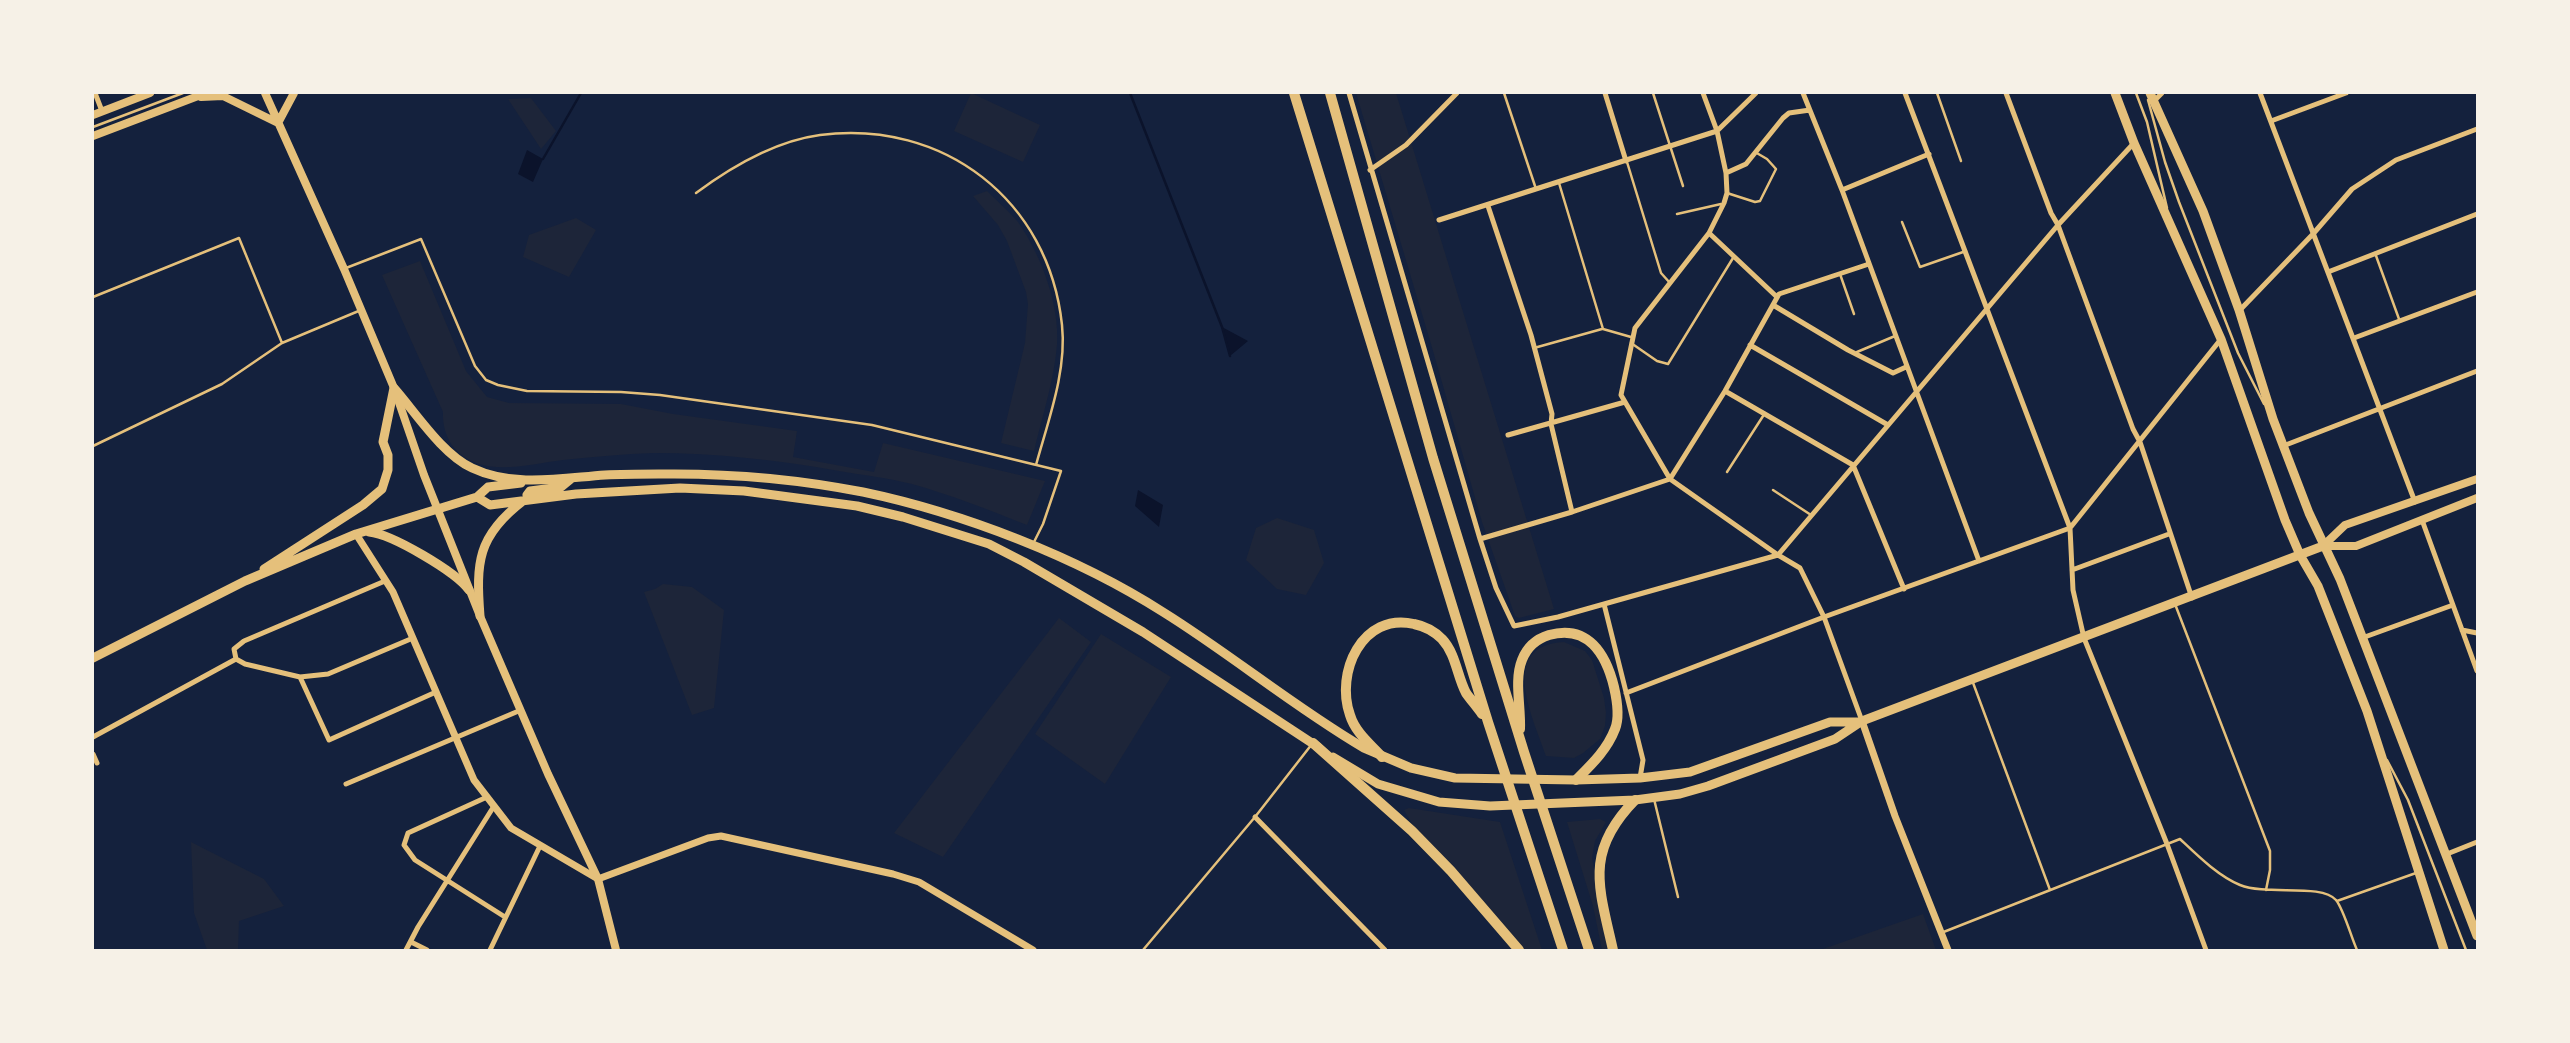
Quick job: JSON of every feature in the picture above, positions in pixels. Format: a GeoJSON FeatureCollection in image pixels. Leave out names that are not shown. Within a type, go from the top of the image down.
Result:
{"type":"FeatureCollection","features":[{"type":"Feature","properties":{"kind":"highway"},"geometry":{"type":"LineString","coordinates":[[1293,93],[1497,751],[1563,950]]}},
{"type":"Feature","properties":{"kind":"highway"},"geometry":{"type":"LineString","coordinates":[[1330,93],[1433,458],[1588,950]]}},
{"type":"Feature","properties":{"kind":"highway"},"geometry":{"type":"LineString","coordinates":[[1382,757],[1350,718],[1345,688],[1347,668],[1353,654],[1365,639],[1385,626],[1414,624],[1443,639],[1455,661],[1466,692],[1488,722]]}},
{"type":"Feature","properties":{"kind":"highway"},"geometry":{"type":"LineString","coordinates":[[1519,736],[1519,672],[1522,659],[1529,648],[1538,639],[1557,634],[1574,634],[1590,641],[1602,653],[1609,670],[1616,695],[1617,724],[1605,749],[1576,780]]}},
{"type":"Feature","properties":{"kind":"highway"},"geometry":{"type":"LineString","coordinates":[[1313,743],[1412,831],[1451,871],[1519,950]]}},
{"type":"Feature","properties":{"kind":"highway"},"geometry":{"type":"LineString","coordinates":[[1613,950],[1599,874],[1601,855],[1612,827],[1635,800]]}},
{"type":"Feature","properties":{"kind":"main road"},"geometry":{"type":"LineString","coordinates":[[93,115],[150,93]]}},
{"type":"Feature","properties":{"kind":"main road"},"geometry":{"type":"LineString","coordinates":[[93,136],[182,97],[206,93]]}},
{"type":"Feature","properties":{"kind":"main road"},"geometry":{"type":"LineString","coordinates":[[265,93],[394,388],[480,616],[598,879],[615,950]]}},
{"type":"Feature","properties":{"kind":"main road"},"geometry":{"type":"LineString","coordinates":[[278,123],[294,93]]}},
{"type":"Feature","properties":{"kind":"main road"},"geometry":{"type":"LineString","coordinates":[[2115,93],[2134,143],[2221,339],[2286,520],[2300,555],[2318,586],[2382,751],[2400,818],[2444,950]]}},
{"type":"Feature","properties":{"kind":"main road"},"geometry":{"type":"LineString","coordinates":[[182,97],[223,96],[278,123]]}},
{"type":"Feature","properties":{"kind":"main road"},"geometry":{"type":"LineString","coordinates":[[2150,96],[2203,211],[2239,310],[2254,364],[2283,446],[2323,546],[2340,579],[2477,936]]}},
{"type":"Feature","properties":{"kind":"main road"},"geometry":{"type":"LineString","coordinates":[[394,388],[459,461],[492,475],[537,481]]}},
{"type":"Feature","properties":{"kind":"main road"},"geometry":{"type":"LineString","coordinates":[[245,581],[363,505],[382,489],[388,470],[388,455],[383,442],[394,388]]}},
{"type":"Feature","properties":{"kind":"main road"},"geometry":{"type":"LineString","coordinates":[[93,657],[245,581],[358,533],[477,497],[488,487],[572,478],[661,474],[721,475],[832,487],[929,509],[1033,545],[1125,589],[1165,613],[1343,736],[1382,757],[1411,768],[1455,778],[1576,780],[1640,778],[1690,772],[1830,722],[1862,722]]}},
{"type":"Feature","properties":{"kind":"main road"},"geometry":{"type":"LineString","coordinates":[[480,616],[477,577],[481,555],[497,524],[527,500],[530,491],[561,487],[572,478]]}},
{"type":"Feature","properties":{"kind":"main road"},"geometry":{"type":"LineString","coordinates":[[2323,546],[2345,525],[2477,479]]}},
{"type":"Feature","properties":{"kind":"main road"},"geometry":{"type":"LineString","coordinates":[[477,497],[490,505],[576,494],[680,488],[744,491],[857,506],[937,527],[989,544],[1056,580],[1143,632],[1378,784],[1439,802],[1490,806],[1654,799],[1708,786],[1835,739],[1862,722],[2323,546],[2356,546],[2477,498]]}},
{"type":"Feature","properties":{"kind":"main road"},"geometry":{"type":"LineString","coordinates":[[358,533],[377,533],[388,537],[453,574],[469,590]]}},
{"type":"Feature","properties":{"kind":"street"},"geometry":{"type":"LineString","coordinates":[[95,93],[102,111]]}},
{"type":"Feature","properties":{"kind":"street"},"geometry":{"type":"LineString","coordinates":[[1349,93],[1480,539],[1496,588],[1514,626],[1558,618],[1778,555],[2058,225],[2134,143]]}},
{"type":"Feature","properties":{"kind":"street"},"geometry":{"type":"LineString","coordinates":[[1446,93],[1449,102]]}},
{"type":"Feature","properties":{"kind":"street"},"geometry":{"type":"LineString","coordinates":[[1370,170],[1406,145],[1457,93]]}},
{"type":"Feature","properties":{"kind":"street"},"geometry":{"type":"LineString","coordinates":[[1605,93],[1626,161]]}},
{"type":"Feature","properties":{"kind":"street"},"geometry":{"type":"LineString","coordinates":[[1703,93],[1717,131],[1726,173],[1727,193],[1709,233],[1635,328],[1621,395],[1670,479],[1800,568],[1824,617],[1895,816],[1948,950]]}},
{"type":"Feature","properties":{"kind":"street"},"geometry":{"type":"LineString","coordinates":[[1439,219],[1488,206],[1717,131],[1756,93]]}},
{"type":"Feature","properties":{"kind":"street"},"geometry":{"type":"LineString","coordinates":[[1803,93],[1842,190],[1979,561]]}},
{"type":"Feature","properties":{"kind":"street"},"geometry":{"type":"LineString","coordinates":[[1905,93],[2070,528],[2073,590],[2084,638],[2167,844],[2206,950]]}},
{"type":"Feature","properties":{"kind":"street"},"geometry":{"type":"LineString","coordinates":[[2006,93],[2140,442],[2192,598]]}},
{"type":"Feature","properties":{"kind":"street"},"geometry":{"type":"LineString","coordinates":[[2150,96],[2162,93]]}},
{"type":"Feature","properties":{"kind":"street"},"geometry":{"type":"LineString","coordinates":[[2260,93],[2415,502]]}},
{"type":"Feature","properties":{"kind":"street"},"geometry":{"type":"LineString","coordinates":[[2271,121],[2346,93]]}},
{"type":"Feature","properties":{"kind":"street"},"geometry":{"type":"LineString","coordinates":[[1726,173],[1746,164],[1789,113],[1810,110]]}},
{"type":"Feature","properties":{"kind":"street"},"geometry":{"type":"LineString","coordinates":[[2239,310],[2313,234],[2352,189],[2396,160],[2477,129]]}},
{"type":"Feature","properties":{"kind":"street"},"geometry":{"type":"LineString","coordinates":[[1842,190],[1929,154]]}},
{"type":"Feature","properties":{"kind":"street"},"geometry":{"type":"LineString","coordinates":[[1488,206],[1534,348],[1552,414],[1551,424],[1572,512]]}},
{"type":"Feature","properties":{"kind":"street"},"geometry":{"type":"LineString","coordinates":[[2328,272],[2477,214]]}},
{"type":"Feature","properties":{"kind":"street"},"geometry":{"type":"LineString","coordinates":[[1709,233],[1777,297]]}},
{"type":"Feature","properties":{"kind":"street"},"geometry":{"type":"LineString","coordinates":[[1480,539],[1670,479],[1725,391],[1779,294],[1869,264]]}},
{"type":"Feature","properties":{"kind":"street"},"geometry":{"type":"LineString","coordinates":[[2354,338],[2477,292]]}},
{"type":"Feature","properties":{"kind":"street"},"geometry":{"type":"LineString","coordinates":[[1773,305],[1854,354],[1893,373],[1906,367]]}},
{"type":"Feature","properties":{"kind":"street"},"geometry":{"type":"LineString","coordinates":[[1626,693],[1824,617],[2070,528],[2221,339]]}},
{"type":"Feature","properties":{"kind":"street"},"geometry":{"type":"LineString","coordinates":[[1750,345],[1888,425]]}},
{"type":"Feature","properties":{"kind":"street"},"geometry":{"type":"LineString","coordinates":[[2283,446],[2477,371]]}},
{"type":"Feature","properties":{"kind":"street"},"geometry":{"type":"LineString","coordinates":[[1725,391],[1853,466],[1904,589]]}},
{"type":"Feature","properties":{"kind":"street"},"geometry":{"type":"LineString","coordinates":[[1508,435],[1625,402]]}},
{"type":"Feature","properties":{"kind":"street"},"geometry":{"type":"LineString","coordinates":[[2423,520],[2477,671]]}},
{"type":"Feature","properties":{"kind":"street"},"geometry":{"type":"LineString","coordinates":[[358,533],[393,592],[474,780],[511,828],[540,846],[598,879],[708,838],[738,838],[919,882],[1033,950]]}},
{"type":"Feature","properties":{"kind":"street"},"geometry":{"type":"LineString","coordinates":[[2072,570],[2169,534]]}},
{"type":"Feature","properties":{"kind":"street"},"geometry":{"type":"LineString","coordinates":[[385,581],[244,641],[234,649],[236,659],[245,664],[300,677],[328,674],[413,638]]}},
{"type":"Feature","properties":{"kind":"street"},"geometry":{"type":"LineString","coordinates":[[1604,604],[1643,760],[1640,778]]}},
{"type":"Feature","properties":{"kind":"street"},"geometry":{"type":"LineString","coordinates":[[2362,638],[2453,605]]}},
{"type":"Feature","properties":{"kind":"street"},"geometry":{"type":"LineString","coordinates":[[2462,630],[2477,632]]}},
{"type":"Feature","properties":{"kind":"street"},"geometry":{"type":"LineString","coordinates":[[93,737],[236,659]]}},
{"type":"Feature","properties":{"kind":"street"},"geometry":{"type":"LineString","coordinates":[[300,677],[329,740],[436,692]]}},
{"type":"Feature","properties":{"kind":"street"},"geometry":{"type":"LineString","coordinates":[[346,784],[520,710]]}},
{"type":"Feature","properties":{"kind":"street"},"geometry":{"type":"LineString","coordinates":[[93,754],[97,763]]}},
{"type":"Feature","properties":{"kind":"street"},"geometry":{"type":"LineString","coordinates":[[487,797],[408,834],[404,845],[415,860],[505,917]]}},
{"type":"Feature","properties":{"kind":"street"},"geometry":{"type":"LineString","coordinates":[[406,950],[446,880],[494,806]]}},
{"type":"Feature","properties":{"kind":"street"},"geometry":{"type":"LineString","coordinates":[[1255,817],[1385,950]]}},
{"type":"Feature","properties":{"kind":"street"},"geometry":{"type":"LineString","coordinates":[[2447,854],[2477,842]]}},
{"type":"Feature","properties":{"kind":"street"},"geometry":{"type":"LineString","coordinates":[[490,950],[540,846]]}},
{"type":"Feature","properties":{"kind":"street"},"geometry":{"type":"LineString","coordinates":[[411,942],[427,950]]}},
{"type":"Feature","properties":{"kind":"lane"},"geometry":{"type":"LineString","coordinates":[[1504,93],[1536,190]]}},
{"type":"Feature","properties":{"kind":"lane"},"geometry":{"type":"LineString","coordinates":[[1653,93],[1683,186]]}},
{"type":"Feature","properties":{"kind":"lane"},"geometry":{"type":"LineString","coordinates":[[1937,93],[1961,161]]}},
{"type":"Feature","properties":{"kind":"lane"},"geometry":{"type":"LineString","coordinates":[[2136,93],[2147,122],[2171,223]]}},
{"type":"Feature","properties":{"kind":"lane"},"geometry":{"type":"LineString","coordinates":[[2150,96],[2165,162],[2179,202],[2238,353],[2273,419]]}},
{"type":"Feature","properties":{"kind":"lane"},"geometry":{"type":"LineString","coordinates":[[93,127],[182,97]]}},
{"type":"Feature","properties":{"kind":"lane"},"geometry":{"type":"LineString","coordinates":[[696,193],[735,167],[774,148],[818,135],[853,132],[888,136],[936,150],[964,163],[989,181],[1018,212],[1036,242],[1052,279],[1062,325],[1063,344],[1059,368],[1036,465]]}},
{"type":"Feature","properties":{"kind":"lane"},"geometry":{"type":"LineString","coordinates":[[1727,193],[1755,202],[1760,201],[1776,169],[1755,152]]}},
{"type":"Feature","properties":{"kind":"lane"},"geometry":{"type":"LineString","coordinates":[[1626,161],[1661,273],[1670,283]]}},
{"type":"Feature","properties":{"kind":"lane"},"geometry":{"type":"LineString","coordinates":[[1559,183],[1603,329]]}},
{"type":"Feature","properties":{"kind":"lane"},"geometry":{"type":"LineString","coordinates":[[1677,214],[1724,203]]}},
{"type":"Feature","properties":{"kind":"lane"},"geometry":{"type":"LineString","coordinates":[[1902,222],[1920,267],[1966,251]]}},
{"type":"Feature","properties":{"kind":"lane"},"geometry":{"type":"LineString","coordinates":[[93,297],[239,238],[282,343]]}},
{"type":"Feature","properties":{"kind":"lane"},"geometry":{"type":"LineString","coordinates":[[344,269],[421,239],[475,366],[486,380],[498,385],[527,391],[621,392],[718,402],[872,425],[1061,471],[1033,545]]}},
{"type":"Feature","properties":{"kind":"lane"},"geometry":{"type":"LineString","coordinates":[[2375,253],[2400,321]]}},
{"type":"Feature","properties":{"kind":"lane"},"geometry":{"type":"LineString","coordinates":[[1534,348],[1603,329],[1632,340],[1657,361],[1668,364],[1734,256]]}},
{"type":"Feature","properties":{"kind":"lane"},"geometry":{"type":"LineString","coordinates":[[1840,274],[1854,314]]}},
{"type":"Feature","properties":{"kind":"lane"},"geometry":{"type":"LineString","coordinates":[[93,446],[222,384],[282,343],[360,310]]}},
{"type":"Feature","properties":{"kind":"lane"},"geometry":{"type":"LineString","coordinates":[[1854,354],[1895,337]]}},
{"type":"Feature","properties":{"kind":"lane"},"geometry":{"type":"LineString","coordinates":[[1727,472],[1765,413]]}},
{"type":"Feature","properties":{"kind":"lane"},"geometry":{"type":"LineString","coordinates":[[1773,490],[1811,515]]}},
{"type":"Feature","properties":{"kind":"lane"},"geometry":{"type":"LineString","coordinates":[[2175,604],[2270,851],[2266,891]]}},
{"type":"Feature","properties":{"kind":"lane"},"geometry":{"type":"LineString","coordinates":[[1972,680],[2050,890]]}},
{"type":"Feature","properties":{"kind":"lane"},"geometry":{"type":"LineString","coordinates":[[1143,950],[1255,817],[1313,743]]}},
{"type":"Feature","properties":{"kind":"lane"},"geometry":{"type":"LineString","coordinates":[[2382,751],[2408,800],[2466,950]]}},
{"type":"Feature","properties":{"kind":"lane"},"geometry":{"type":"LineString","coordinates":[[1654,799],[1678,897]]}},
{"type":"Feature","properties":{"kind":"lane"},"geometry":{"type":"LineString","coordinates":[[1941,933],[2180,839],[2234,882],[2266,891],[2316,890],[2329,894],[2337,901],[2357,950]]}},
{"type":"Feature","properties":{"kind":"lane"},"geometry":{"type":"LineString","coordinates":[[2337,901],[2418,872]]}},
{"type":"Feature","properties":{"kind":"shaded area"},"geometry":{"type":"Polygon","coordinates":[[[971,93],[1040,125],[1023,162],[954,131],[971,93]]]}},
{"type":"Feature","properties":{"kind":"shaded area"},"geometry":{"type":"Polygon","coordinates":[[[1356,93],[1396,93],[1554,609],[1519,618],[1515,616],[1482,522],[1356,93]]]}},
{"type":"Feature","properties":{"kind":"shaded area"},"geometry":{"type":"Polygon","coordinates":[[[531,98],[556,131],[541,149],[508,99],[531,98]]]}},
{"type":"Feature","properties":{"kind":"shaded area"},"geometry":{"type":"Polygon","coordinates":[[[527,150],[543,159],[533,182],[518,174],[527,150]]]}},
{"type":"Feature","properties":{"kind":"shaded area"},"geometry":{"type":"Polygon","coordinates":[[[987,191],[1018,222],[1026,235],[1041,265],[1052,297],[1057,345],[1051,385],[1034,451],[1001,443],[1025,343],[1028,304],[1007,241],[998,225],[973,196],[987,191]]]}},
{"type":"Feature","properties":{"kind":"shaded area"},"geometry":{"type":"Polygon","coordinates":[[[576,218],[596,230],[569,277],[523,257],[529,235],[576,218]]]}},
{"type":"Feature","properties":{"kind":"shaded area"},"geometry":{"type":"Polygon","coordinates":[[[420,261],[466,371],[487,397],[509,403],[621,404],[797,431],[793,457],[874,472],[883,443],[1045,481],[1027,525],[912,484],[747,458],[654,453],[510,467],[479,464],[457,451],[448,437],[443,412],[382,275],[420,261]]]}},
{"type":"Feature","properties":{"kind":"shaded area"},"geometry":{"type":"Polygon","coordinates":[[[1222,327],[1248,341],[1230,356],[1222,327]]]}},
{"type":"Feature","properties":{"kind":"shaded area"},"geometry":{"type":"Polygon","coordinates":[[[1138,490],[1163,505],[1159,527],[1135,506],[1138,490]]]}},
{"type":"Feature","properties":{"kind":"shaded area"},"geometry":{"type":"Polygon","coordinates":[[[1277,518],[1314,530],[1324,563],[1306,595],[1277,589],[1246,560],[1256,528],[1277,518]]]}},
{"type":"Feature","properties":{"kind":"shaded area"},"geometry":{"type":"Polygon","coordinates":[[[663,584],[692,587],[724,610],[714,708],[692,715],[644,592],[663,584]]]}},
{"type":"Feature","properties":{"kind":"shaded area"},"geometry":{"type":"Polygon","coordinates":[[[1059,618],[1091,642],[943,857],[894,833],[1059,618]]]}},
{"type":"Feature","properties":{"kind":"shaded area"},"geometry":{"type":"Polygon","coordinates":[[[1101,634],[1171,677],[1105,784],[1035,734],[1101,634]]]}},
{"type":"Feature","properties":{"kind":"shaded area"},"geometry":{"type":"Polygon","coordinates":[[[1564,642],[1585,651],[1592,660],[1606,713],[1600,739],[1574,758],[1546,756],[1528,705],[1525,687],[1525,670],[1531,656],[1543,647],[1564,642]]]}},
{"type":"Feature","properties":{"kind":"shaded area"},"geometry":{"type":"Polygon","coordinates":[[[1409,808],[1500,822],[1542,950],[1522,950],[1414,827],[1404,810],[1409,808]]]}},
{"type":"Feature","properties":{"kind":"shaded area"},"geometry":{"type":"Polygon","coordinates":[[[1600,819],[1606,822],[1595,841],[1592,858],[1610,950],[1602,950],[1593,906],[1567,822],[1600,819]]]}},
{"type":"Feature","properties":{"kind":"shaded area"},"geometry":{"type":"Polygon","coordinates":[[[191,842],[264,879],[284,906],[239,921],[238,950],[207,950],[194,913],[191,842]]]}},
{"type":"Feature","properties":{"kind":"shaded area"},"geometry":{"type":"Polygon","coordinates":[[[1923,914],[1936,950],[1820,950],[1923,914]]]}},
{"type":"Feature","properties":{"kind":"waterway"},"geometry":{"type":"LineString","coordinates":[[543,159],[581,93]]}},
{"type":"Feature","properties":{"kind":"waterway"},"geometry":{"type":"LineString","coordinates":[[1130,93],[1222,327],[1230,356]]}}]}
